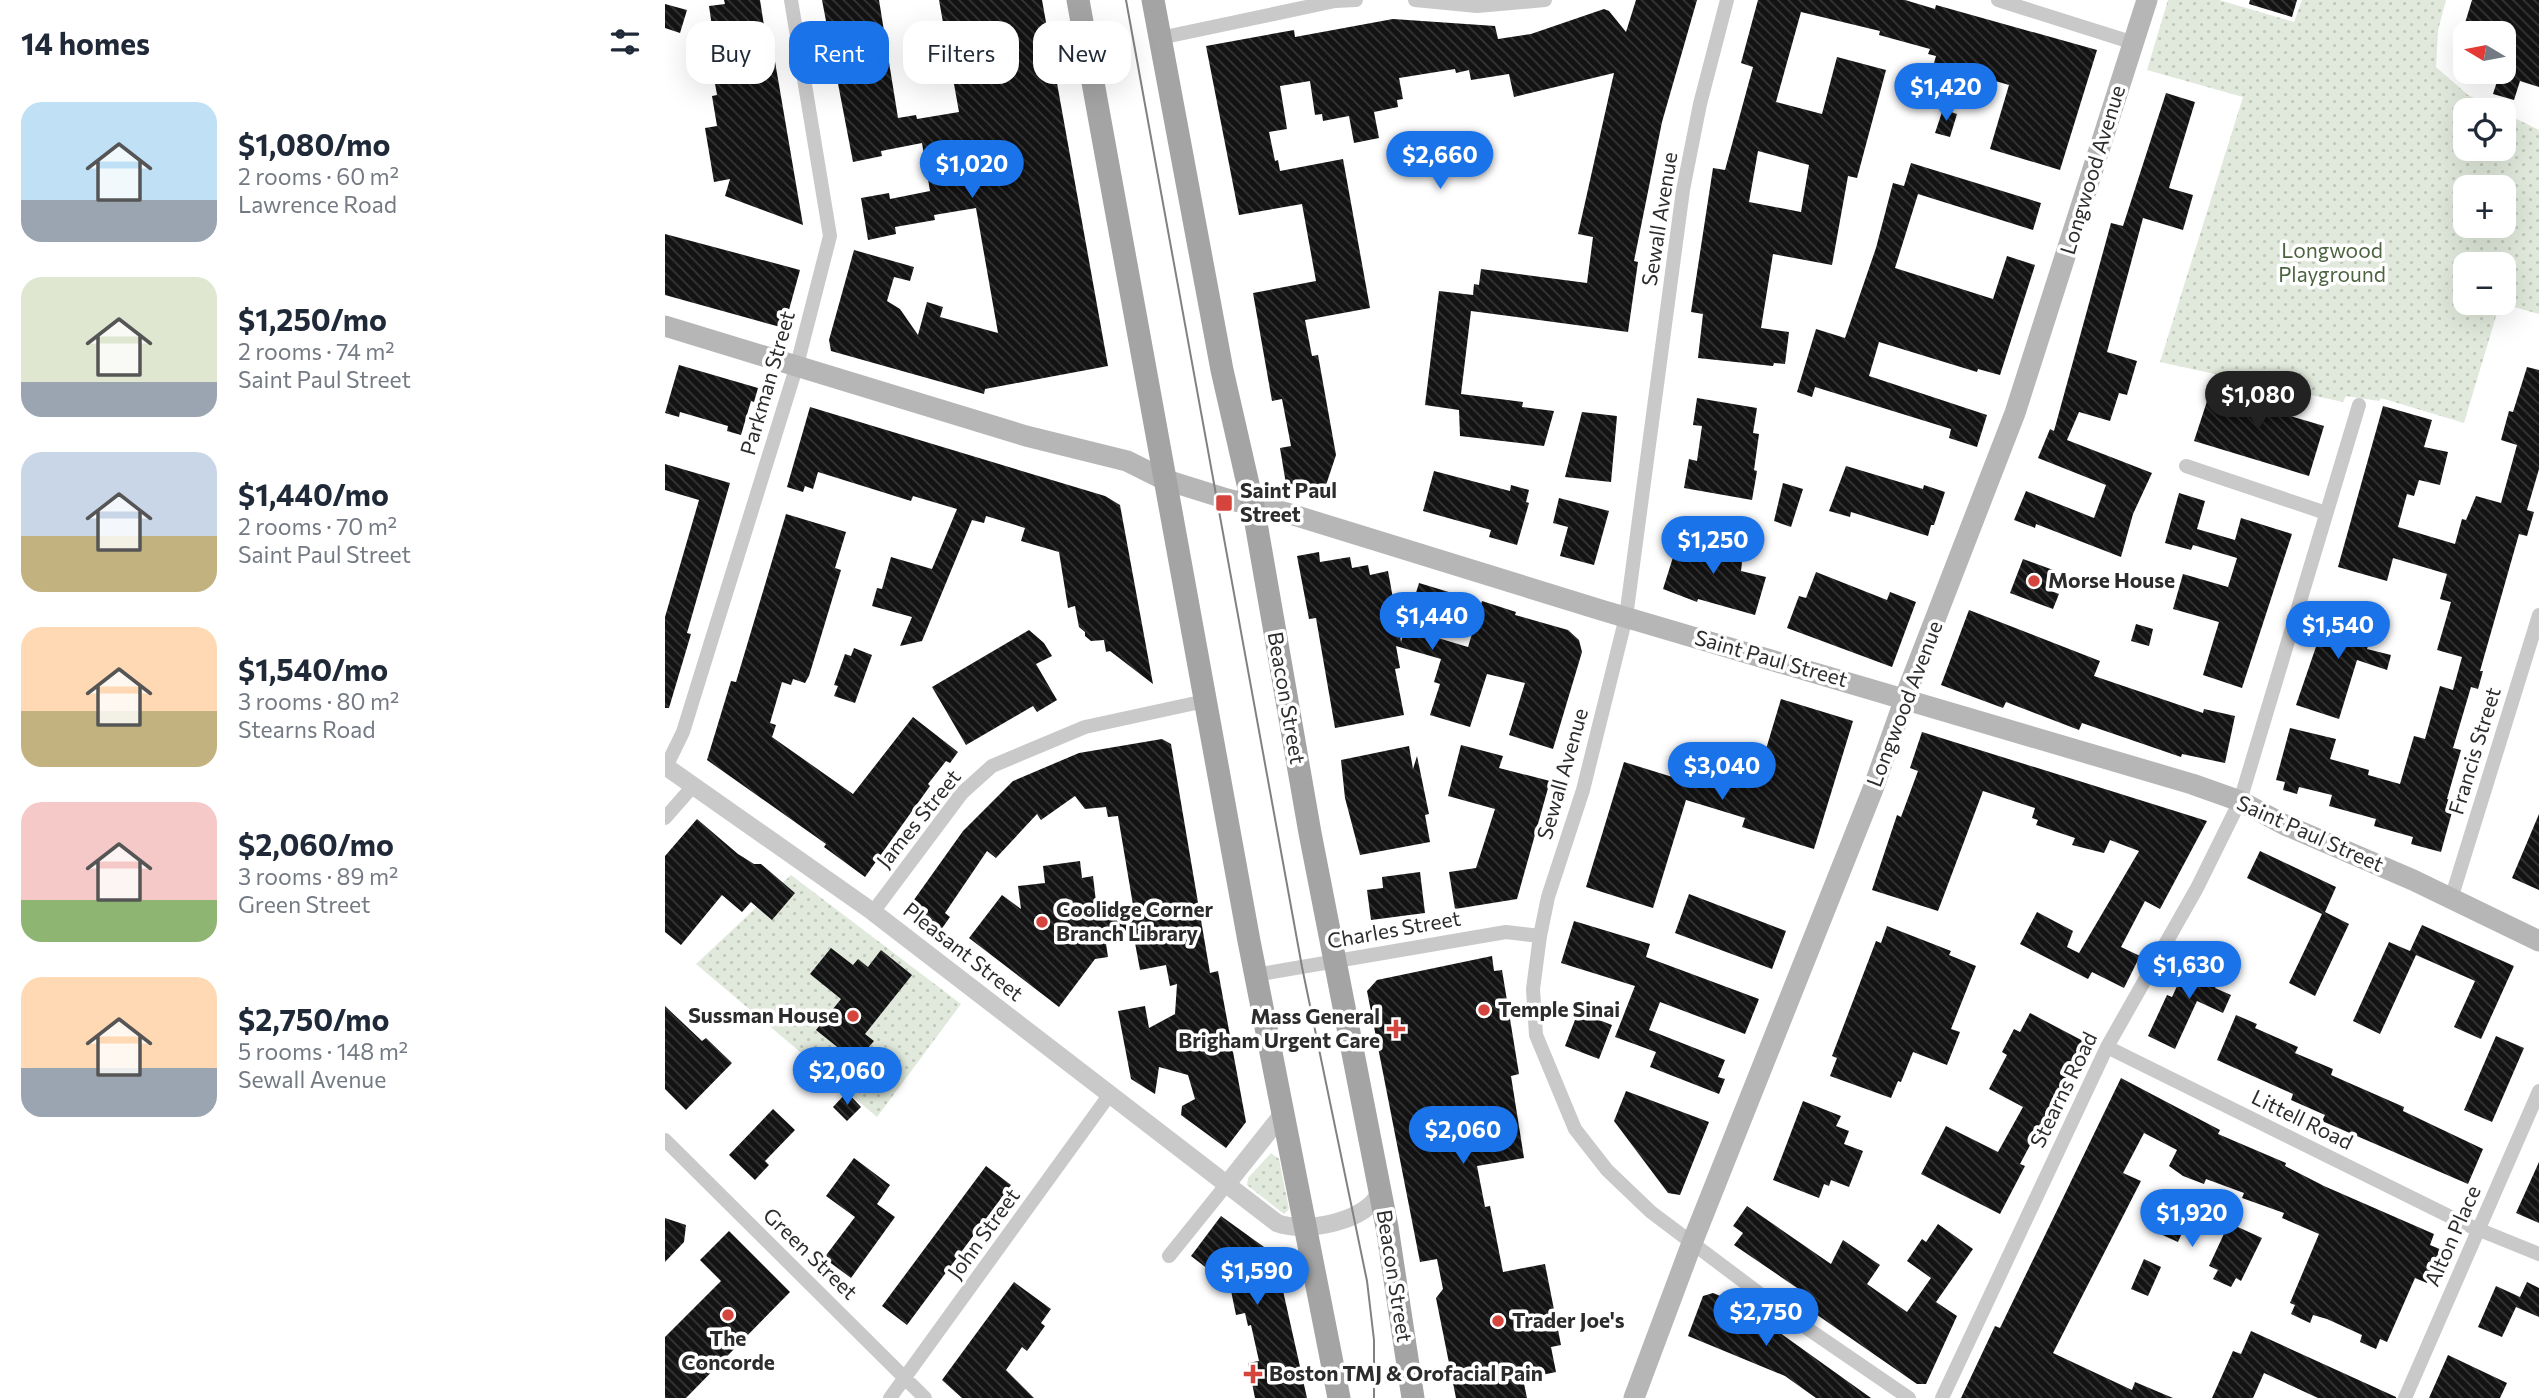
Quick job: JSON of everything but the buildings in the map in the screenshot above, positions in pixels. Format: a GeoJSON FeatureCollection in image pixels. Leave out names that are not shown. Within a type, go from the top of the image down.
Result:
{"type":"FeatureCollection","features":[{"type":"Feature","properties":{"kind":"main road"},"geometry":{"type":"LineString","coordinates":[[1078,0],[1255,975],[1339,1398]]}},
{"type":"Feature","properties":{"kind":"main road","name":"Beacon Street"},"geometry":{"type":"LineString","coordinates":[[1153,0],[1222,370],[1253,506],[1335,961],[1380,1191],[1413,1398]]}},
{"type":"Feature","properties":{"kind":"main road","name":"Longwood Avenue"},"geometry":{"type":"LineString","coordinates":[[1634,1398],[1692,1243],[1786,1012],[2015,413],[2147,0]]}},
{"type":"Feature","properties":{"kind":"main road","name":"Saint Paul Street"},"geometry":{"type":"LineString","coordinates":[[665,326],[1026,436],[1127,461],[1163,479],[1253,506],[2192,784],[2240,801],[2285,825],[2539,941]]}},
{"type":"Feature","properties":{"kind":"street","name":"Parkman Street"},"geometry":{"type":"LineString","coordinates":[[665,766],[688,716],[797,365],[830,236],[791,0]]}},
{"type":"Feature","properties":{"kind":"street"},"geometry":{"type":"LineString","coordinates":[[1160,38],[1335,1],[1356,0]]}},
{"type":"Feature","properties":{"kind":"street"},"geometry":{"type":"LineString","coordinates":[[1415,0],[1477,6],[1545,0]]}},
{"type":"Feature","properties":{"kind":"street","name":"Sewall Avenue"},"geometry":{"type":"LineString","coordinates":[[1727,0],[1700,104],[1683,190],[1626,617],[1583,790],[1548,897],[1539,936],[1533,989],[1536,1035],[1575,1129],[1607,1170],[1651,1212],[1692,1243],[1909,1398]]}},
{"type":"Feature","properties":{"kind":"street"},"geometry":{"type":"LineString","coordinates":[[1999,0],[2134,43]]}},
{"type":"Feature","properties":{"kind":"street","name":"Stearns Road"},"geometry":{"type":"LineString","coordinates":[[1942,1398],[2107,1047],[2197,888],[2240,801],[2358,405]]}},
{"type":"Feature","properties":{"kind":"street"},"geometry":{"type":"LineString","coordinates":[[2186,466],[2326,513]]}},
{"type":"Feature","properties":{"kind":"street","name":"Francis Street"},"geometry":{"type":"LineString","coordinates":[[2451,899],[2539,615]]}},
{"type":"Feature","properties":{"kind":"street","name":"James Street"},"geometry":{"type":"LineString","coordinates":[[873,912],[963,793],[992,766],[1085,727],[1205,701]]}},
{"type":"Feature","properties":{"kind":"street","name":"Pleasant Street"},"geometry":{"type":"LineString","coordinates":[[665,766],[873,912],[1277,1223],[1303,1227],[1361,1214],[1372,1207],[1380,1191]]}},
{"type":"Feature","properties":{"kind":"street"},"geometry":{"type":"LineString","coordinates":[[665,818],[694,785]]}},
{"type":"Feature","properties":{"kind":"street","name":"Charles Street"},"geometry":{"type":"LineString","coordinates":[[1255,975],[1506,932],[1539,936]]}},
{"type":"Feature","properties":{"kind":"street","name":"Littell Road"},"geometry":{"type":"LineString","coordinates":[[2107,1047],[2479,1228],[2539,1254]]}},
{"type":"Feature","properties":{"kind":"street","name":"Alton Place"},"geometry":{"type":"LineString","coordinates":[[2405,1398],[2539,1091]]}},
{"type":"Feature","properties":{"kind":"street","name":"John Street"},"geometry":{"type":"LineString","coordinates":[[890,1398],[1110,1094]]}},
{"type":"Feature","properties":{"kind":"street"},"geometry":{"type":"LineString","coordinates":[[1169,1256],[1282,1115]]}},
{"type":"Feature","properties":{"kind":"street","name":"Green Street"},"geometry":{"type":"LineString","coordinates":[[665,1140],[925,1398]]}},
{"type":"Feature","properties":{"kind":"green space","name":"Longwood Playground"},"geometry":{"type":"Polygon","coordinates":[[[2168,0],[2219,0],[2294,22],[2302,0],[2446,0],[2438,30],[2436,67],[2453,84],[2474,98],[2453,98],[2453,161],[2516,161],[2516,119],[2539,130],[2539,314],[2516,308],[2516,252],[2453,252],[2453,315],[2496,315],[2464,423],[2381,398],[2379,401],[2346,396],[2343,402],[2160,362],[2243,97],[2147,70],[2168,0]]]}},
{"type":"Feature","properties":{"kind":"green space"},"geometry":{"type":"Polygon","coordinates":[[[791,875],[961,1004],[877,1117],[696,964],[791,875]]]}},
{"type":"Feature","properties":{"kind":"green space"},"geometry":{"type":"Polygon","coordinates":[[[1271,1153],[1279,1159],[1289,1209],[1284,1214],[1247,1185],[1248,1178],[1271,1153]]]}},
{"type":"Feature","properties":{"kind":"tram line"},"geometry":{"type":"LineString","coordinates":[[1126,0],[1302,967],[1367,1281],[1374,1340],[1374,1398]]}},
{"type":"Feature","properties":{"kind":"place","name":"Saint Paul Street"},"geometry":{"type":"Point","coordinates":[1224,503]}},
{"type":"Feature","properties":{"kind":"place","name":"Morse House"},"geometry":{"type":"Point","coordinates":[2034,581]}},
{"type":"Feature","properties":{"kind":"place","name":"Coolidge Corner Branch Library"},"geometry":{"type":"Point","coordinates":[1042,922]}},
{"type":"Feature","properties":{"kind":"place","name":"Temple Sinai"},"geometry":{"type":"Point","coordinates":[1484,1010]}},
{"type":"Feature","properties":{"kind":"place","name":"Sussman House"},"geometry":{"type":"Point","coordinates":[853,1016]}},
{"type":"Feature","properties":{"kind":"place","name":"Mass General Brigham Urgent Care"},"geometry":{"type":"Point","coordinates":[1396,1029]}},
{"type":"Feature","properties":{"kind":"place","name":"The Concorde"},"geometry":{"type":"Point","coordinates":[728,1315]}},
{"type":"Feature","properties":{"kind":"place","name":"Trader Joe's"},"geometry":{"type":"Point","coordinates":[1498,1321]}},
{"type":"Feature","properties":{"kind":"place","name":"Boston TMJ & Orofacial Pain"},"geometry":{"type":"Point","coordinates":[1253,1374]}}]}
